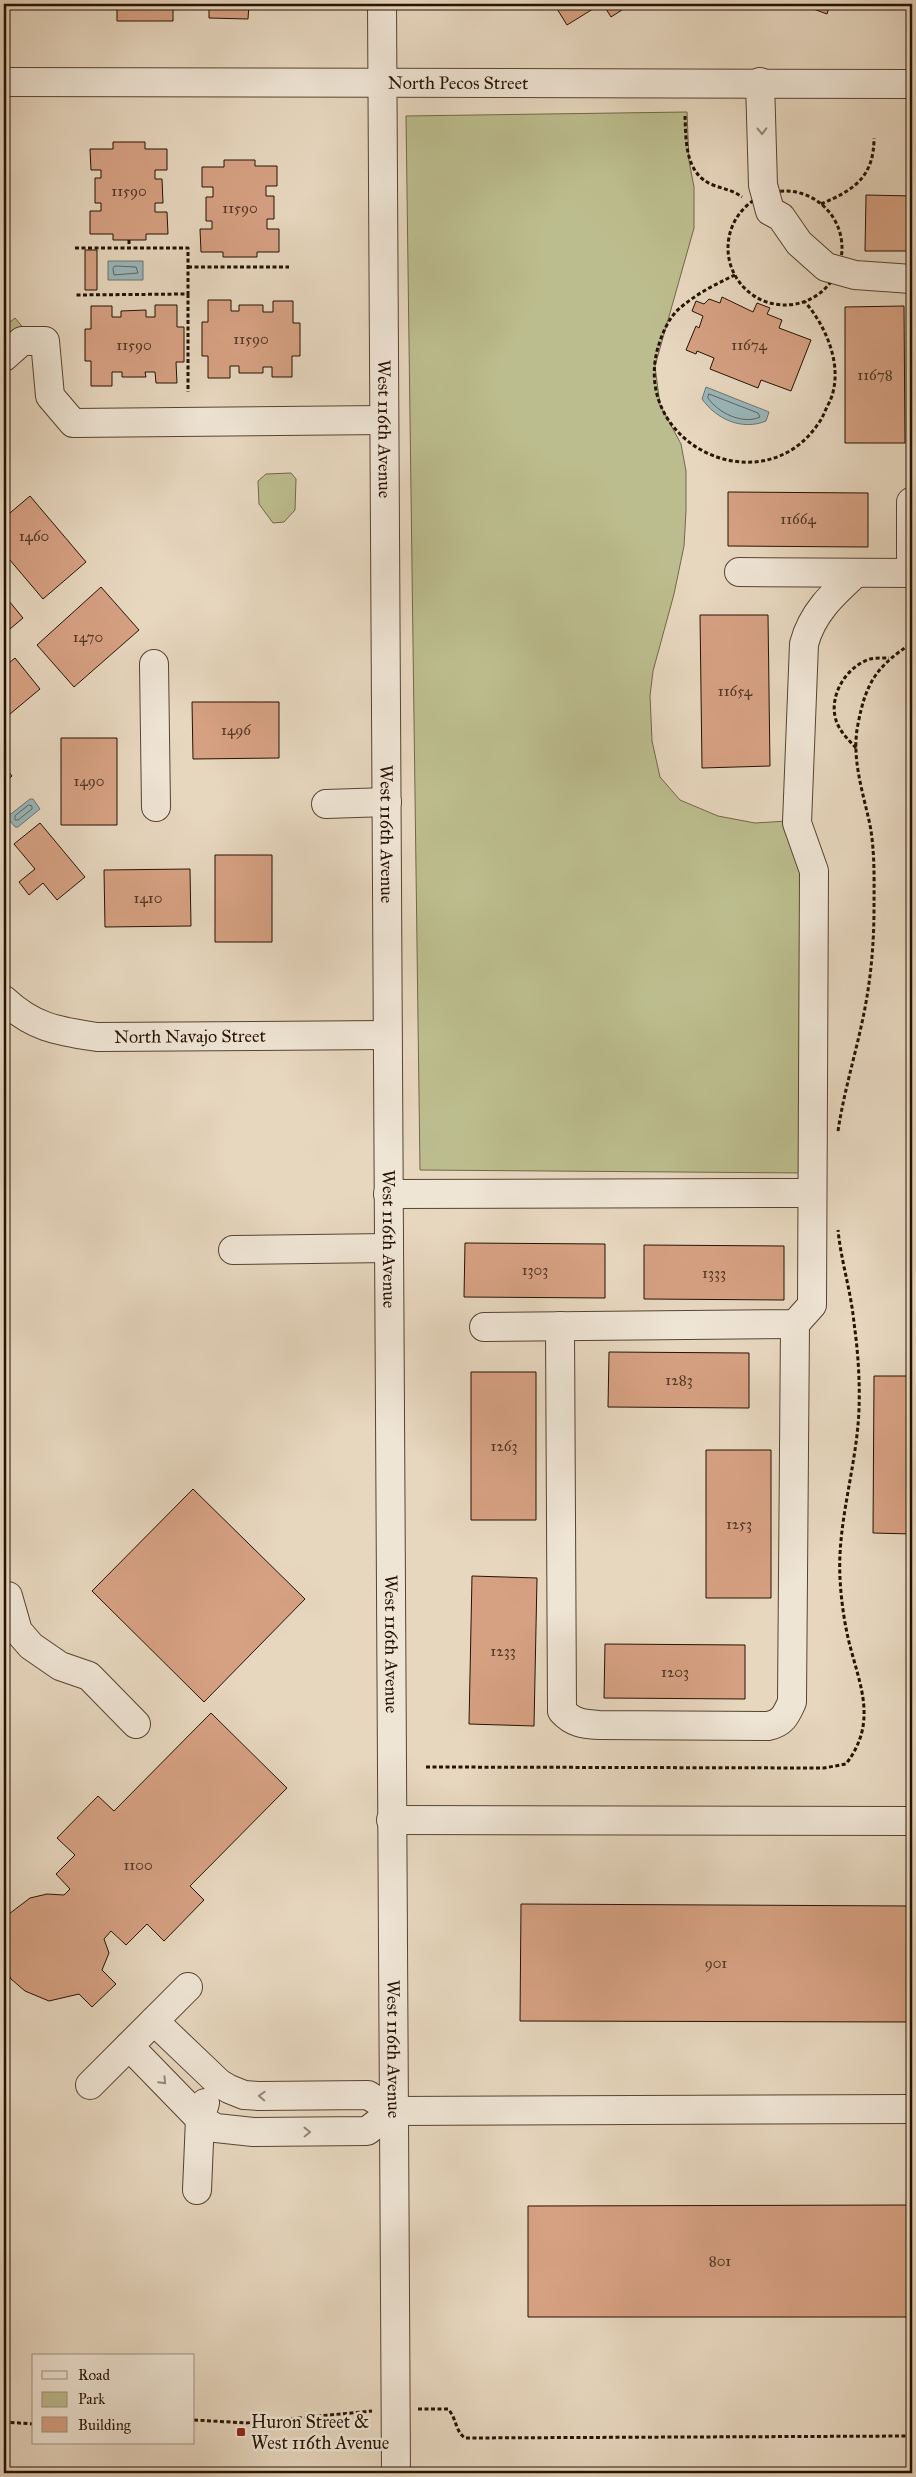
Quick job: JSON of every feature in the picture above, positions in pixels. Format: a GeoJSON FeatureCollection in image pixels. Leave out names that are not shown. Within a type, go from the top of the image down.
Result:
{"type":"FeatureCollection","features":[{"type":"Feature","properties":{"kind":"street","name":"West 116th Avenue"},"geometry":{"type":"LineString","coordinates":[[382,4],[386,1035],[396,2473]]}},
{"type":"Feature","properties":{"kind":"street","name":"North Pecos Street"},"geometry":{"type":"LineString","coordinates":[[4,82],[770,82],[912,84]]}},
{"type":"Feature","properties":{"kind":"street"},"geometry":{"type":"LineString","coordinates":[[770,82],[763,185],[770,211],[781,218],[799,243],[826,267],[855,275],[912,279]]}},
{"type":"Feature","properties":{"kind":"street"},"geometry":{"type":"LineString","coordinates":[[13,349],[45,341],[50,396],[73,423],[384,420]]}},
{"type":"Feature","properties":{"kind":"street"},"geometry":{"type":"LineString","coordinates":[[739,572],[912,573],[911,502]]}},
{"type":"Feature","properties":{"kind":"street"},"geometry":{"type":"LineString","coordinates":[[560,1326],[562,1711],[569,1719],[578,1723],[599,1725],[768,1726],[778,1724],[792,1702],[795,1324],[812,1305],[814,871],[797,823],[804,644],[807,630],[820,609],[856,573]]}},
{"type":"Feature","properties":{"kind":"street"},"geometry":{"type":"LineString","coordinates":[[154,664],[156,807]]}},
{"type":"Feature","properties":{"kind":"street"},"geometry":{"type":"LineString","coordinates":[[326,804],[386,802]]}},
{"type":"Feature","properties":{"kind":"street","name":"North Navajo Street"},"geometry":{"type":"LineString","coordinates":[[4,1000],[18,1014],[38,1025],[52,1030],[97,1037],[386,1035]]}},
{"type":"Feature","properties":{"kind":"street"},"geometry":{"type":"LineString","coordinates":[[388,1194],[812,1193]]}},
{"type":"Feature","properties":{"kind":"street"},"geometry":{"type":"LineString","coordinates":[[233,1250],[388,1248]]}},
{"type":"Feature","properties":{"kind":"street"},"geometry":{"type":"LineString","coordinates":[[484,1327],[795,1324]]}},
{"type":"Feature","properties":{"kind":"street"},"geometry":{"type":"LineString","coordinates":[[8,1596],[18,1631],[31,1646],[60,1666],[89,1676],[136,1724]]}},
{"type":"Feature","properties":{"kind":"street"},"geometry":{"type":"LineString","coordinates":[[392,1820],[912,1821]]}},
{"type":"Feature","properties":{"kind":"street"},"geometry":{"type":"LineString","coordinates":[[90,2085],[188,1987]]}},
{"type":"Feature","properties":{"kind":"street"},"geometry":{"type":"LineString","coordinates":[[154,2021],[223,2086],[244,2095],[368,2095],[393,2111],[912,2109]]}},
{"type":"Feature","properties":{"kind":"street"},"geometry":{"type":"LineString","coordinates":[[129,2046],[200,2119],[216,2128],[254,2132],[367,2131],[393,2111]]}},
{"type":"Feature","properties":{"kind":"street"},"geometry":{"type":"LineString","coordinates":[[197,2190],[200,2119],[206,2100],[223,2086]]}},
{"type":"Feature","properties":{"kind":"path"},"geometry":{"type":"LineString","coordinates":[[685,116],[687,146],[692,167],[701,178],[733,191],[749,204]]}},
{"type":"Feature","properties":{"kind":"path"},"geometry":{"type":"LineString","coordinates":[[821,204],[849,190],[862,178],[873,156],[874,138]]}},
{"type":"Feature","properties":{"kind":"path"},"geometry":{"type":"LineString","coordinates":[[129,240],[129,248]]}},
{"type":"Feature","properties":{"kind":"path"},"geometry":{"type":"LineString","coordinates":[[75,248],[188,248],[188,392]]}},
{"type":"Feature","properties":{"kind":"path"},"geometry":{"type":"LineString","coordinates":[[188,266],[290,267]]}},
{"type":"Feature","properties":{"kind":"path"},"geometry":{"type":"LineString","coordinates":[[735,275],[704,290],[678,309],[661,335],[654,366],[657,397],[671,425],[693,447],[719,459],[746,463],[774,458],[799,444],[818,424],[831,398],[834,370],[830,342],[818,317],[805,302]]}},
{"type":"Feature","properties":{"kind":"path"},"geometry":{"type":"LineString","coordinates":[[75,295],[188,294]]}},
{"type":"Feature","properties":{"kind":"path"},"geometry":{"type":"LineString","coordinates":[[857,748],[843,735],[836,722],[836,698],[841,683],[853,669],[870,659],[889,658]]}},
{"type":"Feature","properties":{"kind":"path"},"geometry":{"type":"LineString","coordinates":[[195,2420],[246,2423],[396,2409],[448,2410],[454,2415],[458,2433],[465,2438],[912,2436]]}},
{"type":"Feature","properties":{"kind":"path"},"geometry":{"type":"LineString","coordinates":[[4,2422],[32,2424]]}},
{"type":"Feature","properties":{"kind":"green space"},"geometry":{"type":"Polygon","coordinates":[[[687,112],[689,161],[694,187],[694,228],[655,366],[660,405],[681,444],[686,471],[686,511],[684,546],[674,594],[653,671],[650,696],[652,741],[660,777],[680,800],[718,816],[755,823],[788,821],[806,875],[806,1173],[420,1170],[406,116],[687,112]]]}},
{"type":"Feature","properties":{"kind":"green space"},"geometry":{"type":"Polygon","coordinates":[[[15,318],[26,331],[13,342],[4,330],[4,327],[15,318]]]}},
{"type":"Feature","properties":{"kind":"green space"},"geometry":{"type":"Polygon","coordinates":[[[291,473],[296,479],[295,510],[284,522],[273,523],[259,504],[258,481],[266,474],[291,473]]]}},
{"type":"Feature","properties":{"kind":"water"},"geometry":{"type":"Polygon","coordinates":[[[108,261],[143,261],[143,280],[108,280],[108,261]]]}},
{"type":"Feature","properties":{"kind":"water"},"geometry":{"type":"Polygon","coordinates":[[[706,387],[769,412],[766,421],[748,425],[739,424],[722,417],[702,399],[706,387]]]}},
{"type":"Feature","properties":{"kind":"water"},"geometry":{"type":"Polygon","coordinates":[[[30,799],[33,799],[40,809],[18,827],[15,827],[7,817],[30,799]]]}},
{"type":"Feature","properties":{"kind":"building"},"geometry":{"type":"Polygon","coordinates":[[[67,4],[91,4],[90,9],[67,4]]]}},
{"type":"Feature","properties":{"kind":"building"},"geometry":{"type":"Polygon","coordinates":[[[117,4],[173,4],[173,21],[117,21],[117,4]]]}},
{"type":"Feature","properties":{"kind":"building"},"geometry":{"type":"Polygon","coordinates":[[[209,4],[249,4],[248,19],[209,18],[209,4]]]}},
{"type":"Feature","properties":{"kind":"building"},"geometry":{"type":"Polygon","coordinates":[[[554,4],[601,4],[567,25],[554,4]]]}},
{"type":"Feature","properties":{"kind":"building"},"geometry":{"type":"Polygon","coordinates":[[[603,4],[623,4],[625,8],[611,17],[603,4]]]}},
{"type":"Feature","properties":{"kind":"building"},"geometry":{"type":"Polygon","coordinates":[[[800,4],[830,4],[827,14],[800,4]]]}},
{"type":"Feature","properties":{"kind":"building"},"geometry":{"type":"Polygon","coordinates":[[[113,142],[145,142],[145,149],[167,149],[167,170],[155,170],[155,179],[162,179],[163,203],[155,203],[155,212],[167,212],[168,234],[146,234],[146,240],[113,240],[113,234],[90,234],[90,211],[101,211],[101,203],[95,203],[95,178],[101,178],[101,170],[91,170],[90,149],[113,149],[113,142]]]}},
{"type":"Feature","properties":{"kind":"building"},"geometry":{"type":"Polygon","coordinates":[[[224,160],[255,160],[255,166],[277,166],[277,186],[266,186],[266,196],[274,196],[274,219],[267,219],[267,229],[279,229],[279,252],[257,252],[257,257],[223,257],[223,252],[201,252],[200,229],[212,229],[212,221],[206,221],[206,197],[213,197],[213,187],[202,187],[202,167],[224,167],[224,160]]]}},
{"type":"Feature","properties":{"kind":"building"},"geometry":{"type":"Polygon","coordinates":[[[866,195],[912,196],[912,251],[865,251],[866,195]]]}},
{"type":"Feature","properties":{"kind":"building"},"geometry":{"type":"Polygon","coordinates":[[[85,250],[97,250],[97,290],[85,290],[85,250]]]}},
{"type":"Feature","properties":{"kind":"building"},"geometry":{"type":"Polygon","coordinates":[[[722,297],[753,312],[757,303],[770,308],[767,314],[782,320],[779,328],[811,340],[791,391],[761,380],[758,388],[710,369],[714,358],[697,351],[696,354],[686,350],[696,326],[699,328],[703,316],[692,311],[696,301],[704,304],[709,299],[720,303],[722,297]]]}},
{"type":"Feature","properties":{"kind":"building"},"geometry":{"type":"Polygon","coordinates":[[[208,300],[231,300],[231,311],[239,311],[239,305],[263,305],[263,312],[273,312],[273,301],[293,301],[293,323],[300,323],[300,356],[292,356],[292,377],[272,377],[272,367],[263,367],[263,373],[239,373],[239,366],[230,366],[230,378],[208,378],[208,356],[202,356],[202,322],[208,322],[208,300]]]}},
{"type":"Feature","properties":{"kind":"building"},"geometry":{"type":"Polygon","coordinates":[[[155,305],[177,305],[177,327],[184,327],[184,362],[176,362],[177,383],[156,383],[155,372],[145,372],[146,377],[122,377],[122,372],[112,372],[112,386],[91,386],[91,361],[85,361],[85,329],[91,329],[91,306],[112,306],[112,317],[121,317],[121,311],[146,310],[146,317],[155,317],[155,305]]]}},
{"type":"Feature","properties":{"kind":"building"},"geometry":{"type":"Polygon","coordinates":[[[904,306],[905,443],[845,443],[845,307],[904,306]]]}},
{"type":"Feature","properties":{"kind":"building"},"geometry":{"type":"Polygon","coordinates":[[[728,492],[868,493],[868,547],[728,546],[728,492]]]}},
{"type":"Feature","properties":{"kind":"building"},"geometry":{"type":"Polygon","coordinates":[[[30,496],[86,562],[43,599],[4,553],[4,518],[30,496]]]}},
{"type":"Feature","properties":{"kind":"building"},"geometry":{"type":"Polygon","coordinates":[[[101,587],[139,630],[74,687],[37,645],[101,587]]]}},
{"type":"Feature","properties":{"kind":"building"},"geometry":{"type":"Polygon","coordinates":[[[4,595],[23,618],[4,634],[4,595]]]}},
{"type":"Feature","properties":{"kind":"building"},"geometry":{"type":"Polygon","coordinates":[[[700,615],[768,615],[770,766],[702,768],[700,615]]]}},
{"type":"Feature","properties":{"kind":"building"},"geometry":{"type":"Polygon","coordinates":[[[15,658],[40,689],[4,719],[4,667],[15,658]]]}},
{"type":"Feature","properties":{"kind":"building"},"geometry":{"type":"Polygon","coordinates":[[[192,702],[279,702],[279,758],[193,759],[192,702]]]}},
{"type":"Feature","properties":{"kind":"building"},"geometry":{"type":"Polygon","coordinates":[[[61,738],[117,738],[117,825],[61,825],[61,738]]]}},
{"type":"Feature","properties":{"kind":"building"},"geometry":{"type":"Polygon","coordinates":[[[4,766],[12,776],[4,783],[4,766]]]}},
{"type":"Feature","properties":{"kind":"building"},"geometry":{"type":"Polygon","coordinates":[[[40,823],[85,877],[57,900],[43,883],[29,895],[19,882],[35,869],[14,844],[40,823]]]}},
{"type":"Feature","properties":{"kind":"building"},"geometry":{"type":"Polygon","coordinates":[[[215,855],[272,855],[272,942],[215,942],[215,855]]]}},
{"type":"Feature","properties":{"kind":"building"},"geometry":{"type":"Polygon","coordinates":[[[190,869],[191,926],[105,927],[104,870],[190,869]]]}},
{"type":"Feature","properties":{"kind":"building"},"geometry":{"type":"Polygon","coordinates":[[[465,1243],[605,1244],[605,1298],[464,1297],[465,1243]]]}},
{"type":"Feature","properties":{"kind":"building"},"geometry":{"type":"Polygon","coordinates":[[[644,1245],[784,1246],[784,1300],[644,1299],[644,1245]]]}},
{"type":"Feature","properties":{"kind":"building"},"geometry":{"type":"Polygon","coordinates":[[[609,1352],[749,1353],[749,1408],[608,1407],[609,1352]]]}},
{"type":"Feature","properties":{"kind":"building"},"geometry":{"type":"Polygon","coordinates":[[[471,1372],[536,1372],[536,1520],[471,1520],[471,1372]]]}},
{"type":"Feature","properties":{"kind":"building"},"geometry":{"type":"Polygon","coordinates":[[[874,1376],[912,1376],[912,1534],[873,1533],[874,1376]]]}},
{"type":"Feature","properties":{"kind":"building"},"geometry":{"type":"Polygon","coordinates":[[[706,1450],[771,1450],[771,1598],[706,1598],[706,1450]]]}},
{"type":"Feature","properties":{"kind":"building"},"geometry":{"type":"Polygon","coordinates":[[[193,1489],[305,1599],[204,1702],[92,1591],[193,1489]]]}},
{"type":"Feature","properties":{"kind":"building"},"geometry":{"type":"Polygon","coordinates":[[[472,1576],[537,1578],[534,1726],[469,1724],[472,1576]]]}},
{"type":"Feature","properties":{"kind":"building"},"geometry":{"type":"Polygon","coordinates":[[[605,1644],[745,1645],[745,1699],[604,1698],[605,1644]]]}},
{"type":"Feature","properties":{"kind":"building"},"geometry":{"type":"Polygon","coordinates":[[[211,1713],[287,1788],[190,1886],[204,1900],[164,1941],[147,1924],[126,1945],[111,1931],[104,1939],[109,1953],[102,1970],[116,1984],[92,2007],[79,1994],[49,2001],[25,1991],[11,1979],[4,1964],[4,1929],[9,1914],[30,1898],[47,1894],[64,1895],[70,1889],[56,1874],[75,1855],[57,1838],[98,1796],[114,1811],[211,1713]]]}},
{"type":"Feature","properties":{"kind":"building"},"geometry":{"type":"Polygon","coordinates":[[[521,1904],[912,1906],[912,2022],[520,2021],[521,1904]]]}},
{"type":"Feature","properties":{"kind":"building"},"geometry":{"type":"Polygon","coordinates":[[[912,2205],[912,2317],[528,2317],[528,2206],[912,2205]]]}},
{"type":"Feature","properties":{"kind":"place","name":"Huron Street & West 116th Avenue"},"geometry":{"type":"Point","coordinates":[241,2432]}}]}
